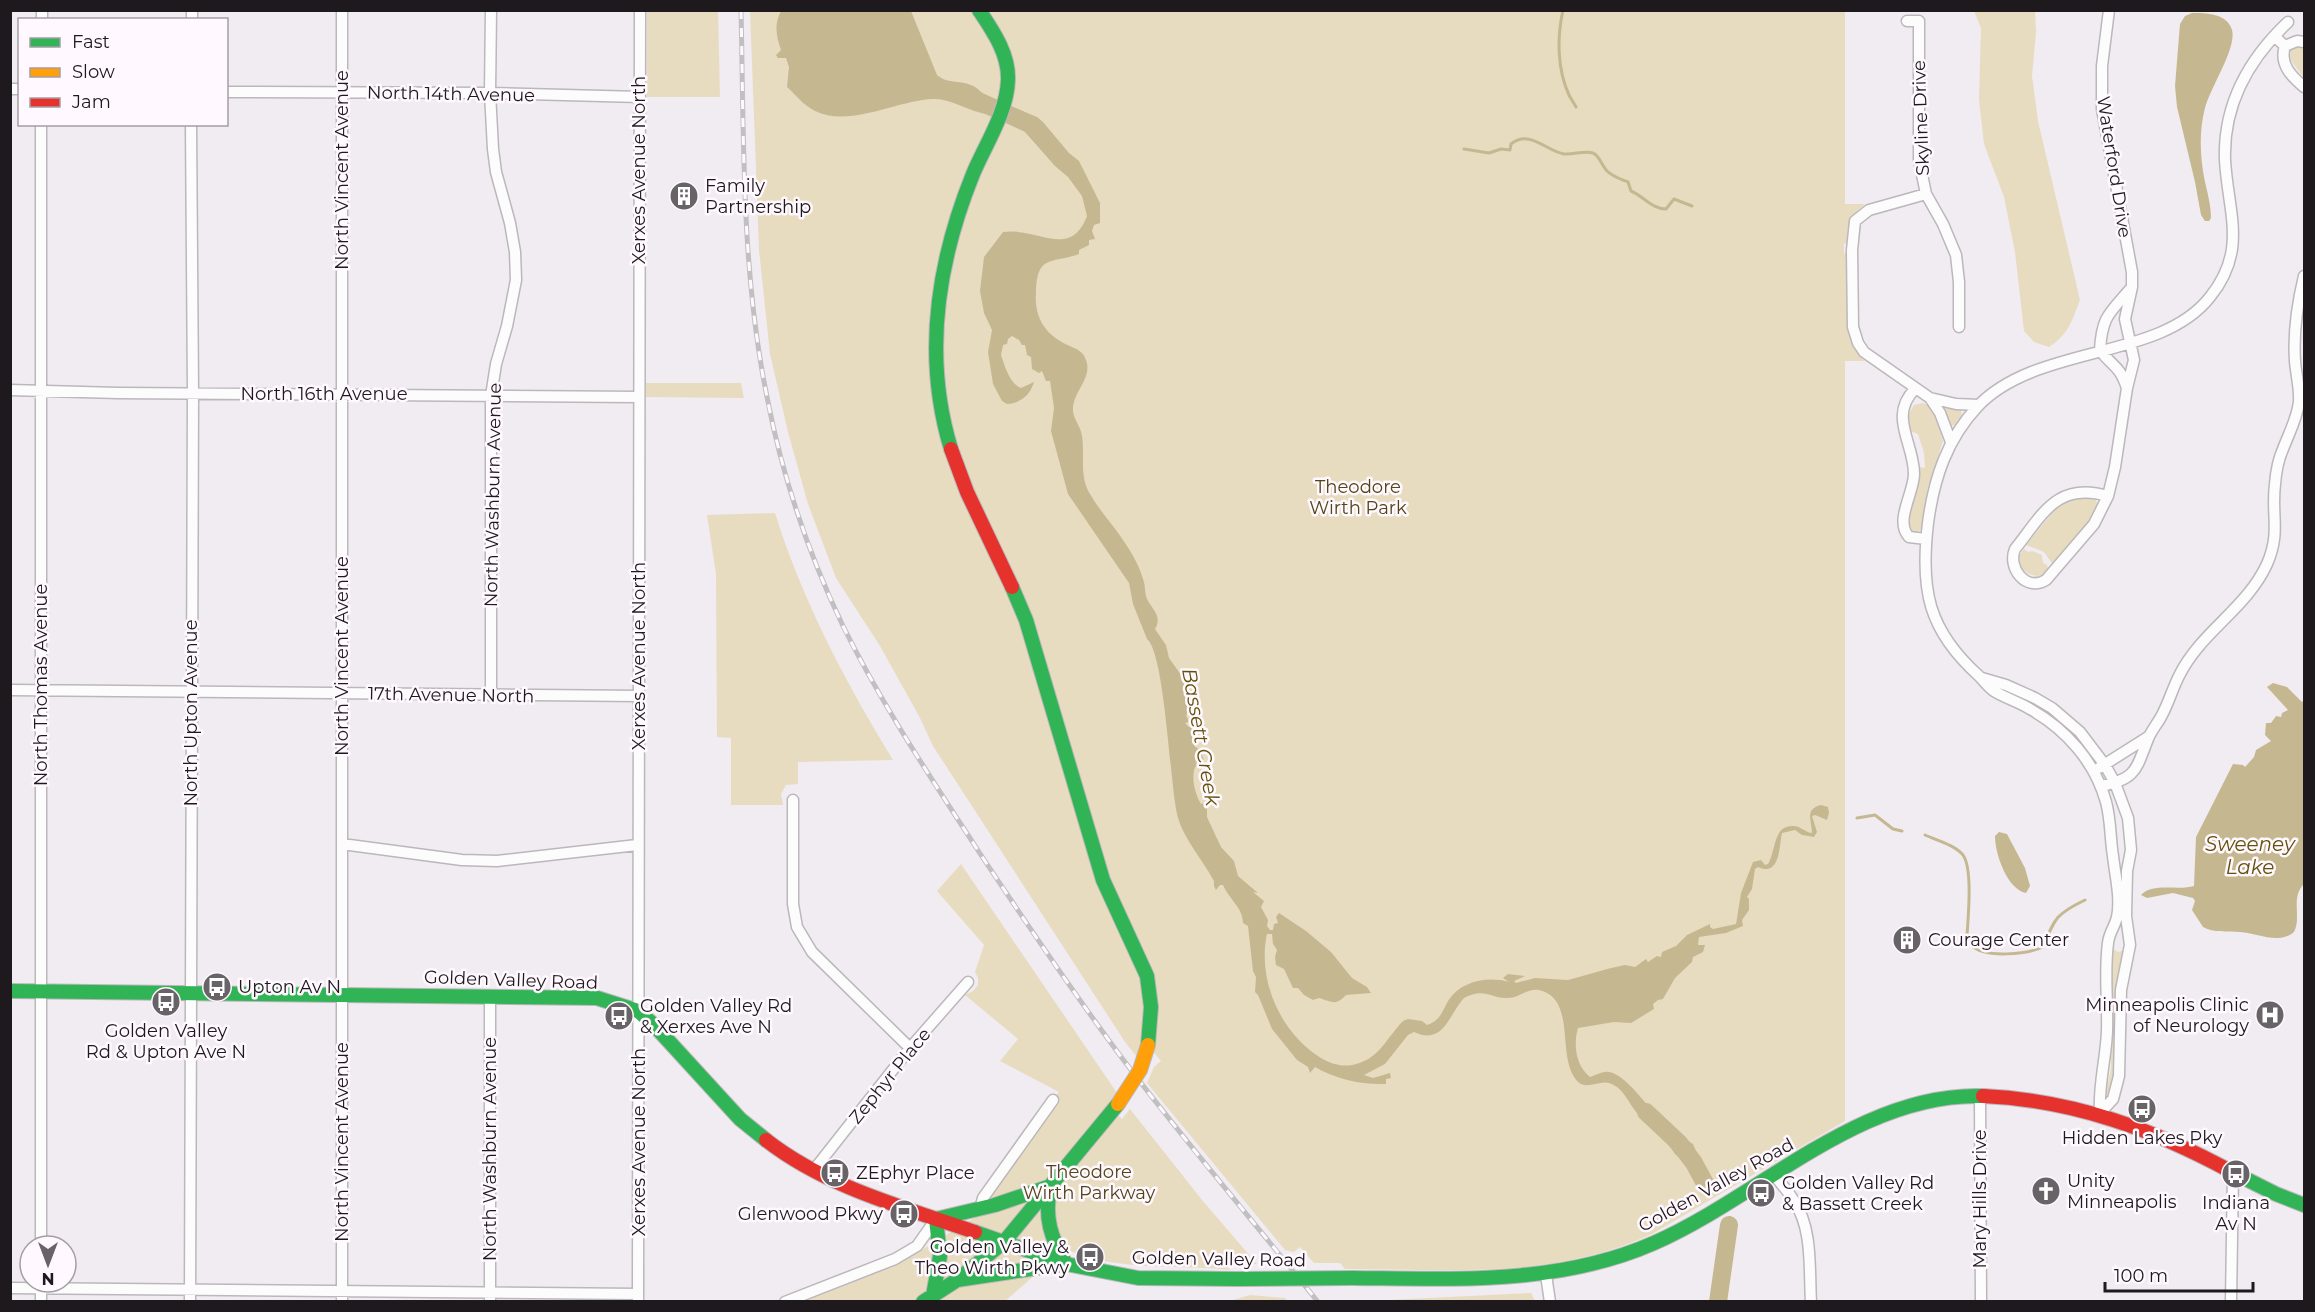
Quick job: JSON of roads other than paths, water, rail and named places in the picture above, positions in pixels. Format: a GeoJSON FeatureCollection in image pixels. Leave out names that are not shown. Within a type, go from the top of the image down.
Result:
{"type":"FeatureCollection","features":[{"type":"Feature","properties":{"kind":"street","name":"North Vincent Avenue"},"geometry":{"type":"LineString","coordinates":[[342,10],[342,1297]]}},
{"type":"Feature","properties":{"kind":"street","name":"North Washburn Avenue"},"geometry":{"type":"LineString","coordinates":[[491,10],[490,93],[496,172],[510,223],[515,252],[516,280],[507,326],[496,364],[491,396],[491,696]]}},
{"type":"Feature","properties":{"kind":"street","name":"Xerxes Avenue North"},"geometry":{"type":"LineString","coordinates":[[638,1298],[640,10]]}},
{"type":"Feature","properties":{"kind":"street"},"geometry":{"type":"LineString","coordinates":[[928,1299],[957,1280],[1004,1242],[1118,1104],[1140,1070],[1148,1045],[1151,1007],[1146,976],[1102,880],[1026,620],[962,483],[947,442],[938,401],[935,330],[942,270],[969,186],[1004,102],[1008,82],[1006,62],[998,40],[979,10]]}},
{"type":"Feature","properties":{"kind":"street","name":"Waterford Drive"},"geometry":{"type":"LineString","coordinates":[[2108,496],[2092,491],[2078,491],[2064,495],[2051,505],[2015,549],[2012,557],[2014,568],[2022,578],[2032,583],[2041,583],[2046,580],[2094,524],[2108,496],[2115,467],[2127,387],[2134,360],[2125,319],[2132,287],[2132,272],[2101,98],[2102,66],[2109,10]]}},
{"type":"Feature","properties":{"kind":"street","name":"Skyline Drive"},"geometry":{"type":"LineString","coordinates":[[1907,21],[1918,21],[1919,160],[1926,194],[1947,231],[1956,255],[1959,282],[1959,327]]}},
{"type":"Feature","properties":{"kind":"street"},"geometry":{"type":"LineString","coordinates":[[2100,1113],[2099,1095],[2107,1034],[2108,947],[2117,917],[2117,873],[2113,857],[2108,807],[2094,771],[2075,746],[2046,718],[1991,689],[1981,677],[1966,666],[1944,636],[1933,614],[1924,568],[1936,476],[1951,442],[1979,405],[2020,378],[2040,369],[2174,327],[2194,314],[2220,285],[2226,272],[2234,233],[2225,160],[2228,122],[2241,81],[2259,53],[2288,22]]}},
{"type":"Feature","properties":{"kind":"street"},"geometry":{"type":"LineString","coordinates":[[2274,36],[2285,46]]}},
{"type":"Feature","properties":{"kind":"street"},"geometry":{"type":"LineString","coordinates":[[2285,46],[2297,40],[2304,42]]}},
{"type":"Feature","properties":{"kind":"street"},"geometry":{"type":"LineString","coordinates":[[2285,46],[2284,64],[2304,87]]}},
{"type":"Feature","properties":{"kind":"street","name":"North 14th Avenue"},"geometry":{"type":"LineString","coordinates":[[228,92],[490,93],[640,97]]}},
{"type":"Feature","properties":{"kind":"street","name":"North Thomas Avenue"},"geometry":{"type":"LineString","coordinates":[[41,126],[41,1234]]}},
{"type":"Feature","properties":{"kind":"street","name":"North Upton Avenue"},"geometry":{"type":"LineString","coordinates":[[190,1296],[193,393],[191,126]]}},
{"type":"Feature","properties":{"kind":"street"},"geometry":{"type":"LineString","coordinates":[[1926,194],[1869,210],[1858,217],[1853,228],[1854,333],[1868,356],[1930,398],[1956,404],[1979,405]]}},
{"type":"Feature","properties":{"kind":"street"},"geometry":{"type":"LineString","coordinates":[[2101,786],[2123,781],[2138,766],[2148,737],[2163,714],[2174,685],[2188,660],[2198,645],[2229,616],[2257,582],[2267,564],[2274,544],[2276,523],[2274,487],[2277,469],[2299,404],[2294,335],[2295,317],[2304,282]]}},
{"type":"Feature","properties":{"kind":"street"},"geometry":{"type":"LineString","coordinates":[[2127,387],[2118,368],[2100,350],[2102,326],[2107,316],[2132,287]]}},
{"type":"Feature","properties":{"kind":"street"},"geometry":{"type":"LineString","coordinates":[[1916,389],[1908,397],[1902,417],[1913,460],[1914,475],[1903,524],[1909,537],[1926,539]]}},
{"type":"Feature","properties":{"kind":"street","name":"North 16th Avenue"},"geometry":{"type":"LineString","coordinates":[[10,390],[638,397]]}},
{"type":"Feature","properties":{"kind":"street"},"geometry":{"type":"LineString","coordinates":[[1930,398],[1940,413],[1951,442]]}},
{"type":"Feature","properties":{"kind":"street"},"geometry":{"type":"LineString","coordinates":[[1981,677],[2021,691],[2052,708],[2080,732],[2105,765],[2115,783],[2130,829],[2131,850],[2127,871],[2126,916],[2130,945],[2121,990],[2119,1076],[2113,1099],[2100,1113]]}},
{"type":"Feature","properties":{"kind":"street","name":"17th Avenue North"},"geometry":{"type":"LineString","coordinates":[[10,690],[640,696]]}},
{"type":"Feature","properties":{"kind":"street"},"geometry":{"type":"LineString","coordinates":[[2094,771],[2148,737]]}},
{"type":"Feature","properties":{"kind":"street"},"geometry":{"type":"LineString","coordinates":[[793,800],[793,904],[797,927],[807,945],[818,958],[910,1048]]}},
{"type":"Feature","properties":{"kind":"street"},"geometry":{"type":"LineString","coordinates":[[342,844],[462,860],[497,861],[637,845]]}},
{"type":"Feature","properties":{"kind":"street","name":"Zephyr Place"},"geometry":{"type":"LineString","coordinates":[[813,1171],[910,1048],[968,982]]}},
{"type":"Feature","properties":{"kind":"street","name":"Golden Valley Road"},"geometry":{"type":"LineString","coordinates":[[10,991],[597,998],[638,1011],[653,1024],[740,1119],[779,1150],[813,1171],[855,1191],[1066,1264],[1138,1278],[1499,1278],[1546,1275],[1616,1258],[1653,1243],[1843,1134],[1886,1113],[1910,1104],[1935,1099],[1980,1096],[2032,1100],[2100,1113],[2164,1138],[2262,1188],[2304,1205]]}},
{"type":"Feature","properties":{"kind":"street","name":"North Washburn Avenue"},"geometry":{"type":"LineString","coordinates":[[490,996],[490,1297]]}},
{"type":"Feature","properties":{"kind":"street","name":"Mary Hills Drive"},"geometry":{"type":"LineString","coordinates":[[1980,1096],[1981,1302]]}},
{"type":"Feature","properties":{"kind":"street"},"geometry":{"type":"LineString","coordinates":[[980,1209],[983,1198],[1053,1100]]}},
{"type":"Feature","properties":{"kind":"street"},"geometry":{"type":"LineString","coordinates":[[2231,1302],[2233,1173]]}},
{"type":"Feature","properties":{"kind":"street"},"geometry":{"type":"LineString","coordinates":[[1774,1175],[1795,1202],[1808,1236],[1811,1302]]}},
{"type":"Feature","properties":{"kind":"street"},"geometry":{"type":"LineString","coordinates":[[785,1302],[895,1259],[917,1246],[936,1219],[980,1209],[1050,1186]]}},
{"type":"Feature","properties":{"kind":"street"},"geometry":{"type":"LineString","coordinates":[[957,1280],[1066,1264],[1048,1228],[1046,1203],[1050,1186]]}},
{"type":"Feature","properties":{"kind":"street"},"geometry":{"type":"LineString","coordinates":[[928,1299],[940,1256],[936,1219]]}},
{"type":"Feature","properties":{"kind":"street"},"geometry":{"type":"LineString","coordinates":[[1546,1275],[1550,1302]]}},
{"type":"Feature","properties":{"kind":"street"},"geometry":{"type":"LineString","coordinates":[[78,1288],[190,1296],[638,1298]]}},
{"type":"Feature","properties":{"kind":"water"},"geometry":{"type":"Polygon","coordinates":[[[781,11],[911,11],[937,75],[945,80],[977,88],[991,101],[986,114],[939,99],[919,100],[858,115],[829,115],[815,111],[787,87],[789,67],[786,58],[778,58],[776,55],[781,50],[776,30],[781,11]]]}},
{"type":"Feature","properties":{"kind":"water"},"geometry":{"type":"Polygon","coordinates":[[[2192,13],[2221,17],[2226,20],[2232,30],[2231,47],[2205,108],[2202,125],[2202,160],[2210,208],[2209,221],[2205,221],[2201,215],[2177,107],[2175,86],[2180,24],[2185,16],[2192,13]]]}},
{"type":"Feature","properties":{"kind":"water"},"geometry":{"type":"Polygon","coordinates":[[[1014,108],[1037,117],[1079,161],[1100,203],[1100,223],[1094,225],[1092,231],[1095,239],[1089,240],[1089,245],[1079,250],[1079,254],[1053,260],[1043,266],[1039,272],[1036,293],[1037,310],[1048,331],[1062,342],[1080,351],[1086,360],[1087,373],[1073,411],[1082,436],[1085,480],[1094,501],[1123,539],[1136,562],[1144,582],[1147,598],[1158,621],[1155,629],[1166,645],[1169,658],[1189,686],[1189,712],[1186,715],[1189,722],[1185,723],[1189,727],[1194,727],[1192,740],[1195,747],[1200,749],[1204,761],[1202,765],[1195,767],[1194,781],[1197,795],[1201,804],[1204,803],[1207,807],[1207,817],[1221,847],[1234,861],[1238,876],[1264,901],[1261,907],[1270,930],[1273,930],[1274,924],[1278,923],[1276,917],[1279,913],[1306,931],[1331,952],[1352,978],[1367,987],[1371,993],[1346,995],[1334,1002],[1319,998],[1313,1000],[1304,995],[1298,988],[1293,988],[1284,969],[1276,965],[1277,950],[1273,944],[1272,934],[1267,934],[1265,969],[1269,986],[1283,1020],[1306,1047],[1333,1064],[1347,1066],[1356,1064],[1377,1052],[1403,1021],[1408,1019],[1422,1021],[1427,1025],[1435,1021],[1453,994],[1475,982],[1501,980],[1509,982],[1503,978],[1508,974],[1525,976],[1514,981],[1516,983],[1535,978],[1568,980],[1625,965],[1635,967],[1646,959],[1648,962],[1657,956],[1661,957],[1662,952],[1676,946],[1687,935],[1710,924],[1713,929],[1736,924],[1741,893],[1753,862],[1761,860],[1765,865],[1768,864],[1778,834],[1787,827],[1796,826],[1812,833],[1810,816],[1812,809],[1821,805],[1828,807],[1827,820],[1812,816],[1817,832],[1814,837],[1802,835],[1795,830],[1782,833],[1779,853],[1771,868],[1758,867],[1755,869],[1752,889],[1747,897],[1749,910],[1742,920],[1743,926],[1726,933],[1699,937],[1698,945],[1705,945],[1703,952],[1693,957],[1692,962],[1675,978],[1663,999],[1653,1004],[1654,1009],[1631,1023],[1614,1022],[1578,1028],[1577,1055],[1585,1072],[1590,1077],[1609,1072],[1624,1080],[1667,1127],[1662,1132],[1653,1123],[1640,1116],[1614,1085],[1605,1082],[1585,1085],[1578,1082],[1571,1072],[1558,1005],[1551,996],[1539,990],[1531,990],[1512,998],[1478,993],[1464,998],[1439,1032],[1424,1035],[1414,1032],[1408,1035],[1385,1064],[1364,1075],[1373,1078],[1390,1073],[1391,1078],[1386,1079],[1386,1084],[1349,1080],[1315,1067],[1310,1073],[1308,1067],[1297,1060],[1272,1029],[1255,992],[1256,977],[1253,971],[1248,926],[1243,923],[1241,913],[1223,885],[1216,890],[1214,881],[1180,823],[1174,798],[1163,693],[1153,650],[1133,604],[1129,583],[1068,494],[1051,431],[1054,408],[1050,381],[1046,381],[1042,371],[1039,373],[1032,369],[1031,357],[1027,355],[1025,345],[1012,336],[1008,339],[1007,344],[1003,345],[1001,355],[1010,378],[1021,388],[1034,382],[1021,400],[1007,404],[1002,401],[993,384],[988,352],[992,330],[984,313],[980,291],[984,257],[1003,232],[1062,239],[1072,236],[1080,229],[1087,216],[1082,196],[1068,177],[1024,131],[1007,123],[1014,108]]]}},
{"type":"Feature","properties":{"kind":"water","name":"Sweeney Lake"},"geometry":{"type":"Polygon","coordinates":[[[2273,683],[2287,687],[2302,702],[2304,700],[2304,884],[2298,895],[2294,932],[2281,938],[2207,929],[2203,927],[2192,910],[2195,901],[2193,898],[2173,893],[2147,898],[2141,895],[2152,889],[2194,886],[2196,837],[2233,764],[2245,767],[2254,757],[2256,750],[2271,741],[2265,735],[2266,723],[2271,723],[2276,716],[2281,717],[2282,713],[2288,710],[2267,687],[2273,683]]]}},
{"type":"Feature","properties":{"kind":"water"},"geometry":{"type":"Polygon","coordinates":[[[1999,832],[2007,834],[2025,868],[2030,886],[2026,893],[2013,885],[2003,870],[1995,836],[1999,832]]]}},
{"type":"Feature","properties":{"kind":"water"},"geometry":{"type":"Polygon","coordinates":[[[1671,1130],[1693,1144],[1710,1184],[1703,1189],[1689,1166],[1675,1154],[1663,1137],[1671,1130]]]}},
{"type":"Feature","properties":{"kind":"waterway"},"geometry":{"type":"LineString","coordinates":[[1563,10],[1559,42],[1560,64],[1565,85],[1576,107]]}},
{"type":"Feature","properties":{"kind":"waterway","name":"Bassett Creek"},"geometry":{"type":"LineString","coordinates":[[967,96],[1032,125]]}},
{"type":"Feature","properties":{"kind":"waterway"},"geometry":{"type":"LineString","coordinates":[[1464,149],[1489,153],[1501,149],[1510,150],[1511,144],[1525,139],[1538,142],[1564,154],[1593,153],[1609,173],[1628,182],[1631,191],[1652,205],[1666,209],[1674,199],[1692,206]]}},
{"type":"Feature","properties":{"kind":"waterway"},"geometry":{"type":"LineString","coordinates":[[1857,818],[1875,815],[1893,829],[1902,831]]}},
{"type":"Feature","properties":{"kind":"waterway"},"geometry":{"type":"LineString","coordinates":[[1925,835],[1960,851],[1963,855],[1969,882],[1967,936],[1971,945],[1977,949],[2006,954],[2027,952],[2043,947],[2062,913],[2085,900]]}},
{"type":"Feature","properties":{"kind":"waterway","name":"Bassett Creek"},"geometry":{"type":"LineString","coordinates":[[1646,1112],[1679,1143],[1694,1163],[1707,1187]]}},
{"type":"Feature","properties":{"kind":"waterway","name":"Bassett Creek"},"geometry":{"type":"LineString","coordinates":[[1718,1302],[1729,1225]]}},
{"type":"Feature","properties":{"kind":"railway"},"geometry":{"type":"LineString","coordinates":[[741,10],[745,204],[752,301],[759,349],[780,456],[808,543],[843,626],[908,741],[1050,958],[1148,1093],[1318,1302]]}},
{"type":"Feature","properties":{"kind":"place","name":"Family Partnership"},"geometry":{"type":"Point","coordinates":[684,196]}},
{"type":"Feature","properties":{"kind":"place","name":"Courage Center"},"geometry":{"type":"Point","coordinates":[1907,940]}},
{"type":"Feature","properties":{"kind":"place","name":"Upton Av N"},"geometry":{"type":"Point","coordinates":[217,987]}},
{"type":"Feature","properties":{"kind":"place","name":"Golden Valley Rd & Upton Ave N"},"geometry":{"type":"Point","coordinates":[166,1002]}},
{"type":"Feature","properties":{"kind":"place","name":"Minneapolis Clinic of Neurology"},"geometry":{"type":"Point","coordinates":[2270,1015]}},
{"type":"Feature","properties":{"kind":"place","name":"Golden Valley Rd & Xerxes Ave N"},"geometry":{"type":"Point","coordinates":[619,1016]}},
{"type":"Feature","properties":{"kind":"place","name":"Hidden Lakes Pky"},"geometry":{"type":"Point","coordinates":[2142,1109]}},
{"type":"Feature","properties":{"kind":"place","name":"ZEphyr Place"},"geometry":{"type":"Point","coordinates":[835,1173]}},
{"type":"Feature","properties":{"kind":"place","name":"Indiana Av N"},"geometry":{"type":"Point","coordinates":[2236,1174]}},
{"type":"Feature","properties":{"kind":"place","name":"Unity Minneapolis"},"geometry":{"type":"Point","coordinates":[2046,1191]}},
{"type":"Feature","properties":{"kind":"place","name":"Golden Valley Rd & Bassett Creek"},"geometry":{"type":"Point","coordinates":[1761,1193]}},
{"type":"Feature","properties":{"kind":"place","name":"Glenwood Pkwy"},"geometry":{"type":"Point","coordinates":[904,1214]}},
{"type":"Feature","properties":{"kind":"place","name":"Golden Valley & Theo Wirth Pkwy"},"geometry":{"type":"Point","coordinates":[1090,1257]}},
{"type":"Feature","properties":{"kind":"park label","name":"Theodore Wirth Park"},"geometry":{"type":"Point","coordinates":[1358,497]}},
{"type":"Feature","properties":{"kind":"park label","name":"Theodore Wirth Parkway"},"geometry":{"type":"Point","coordinates":[1089,1182]}}]}
